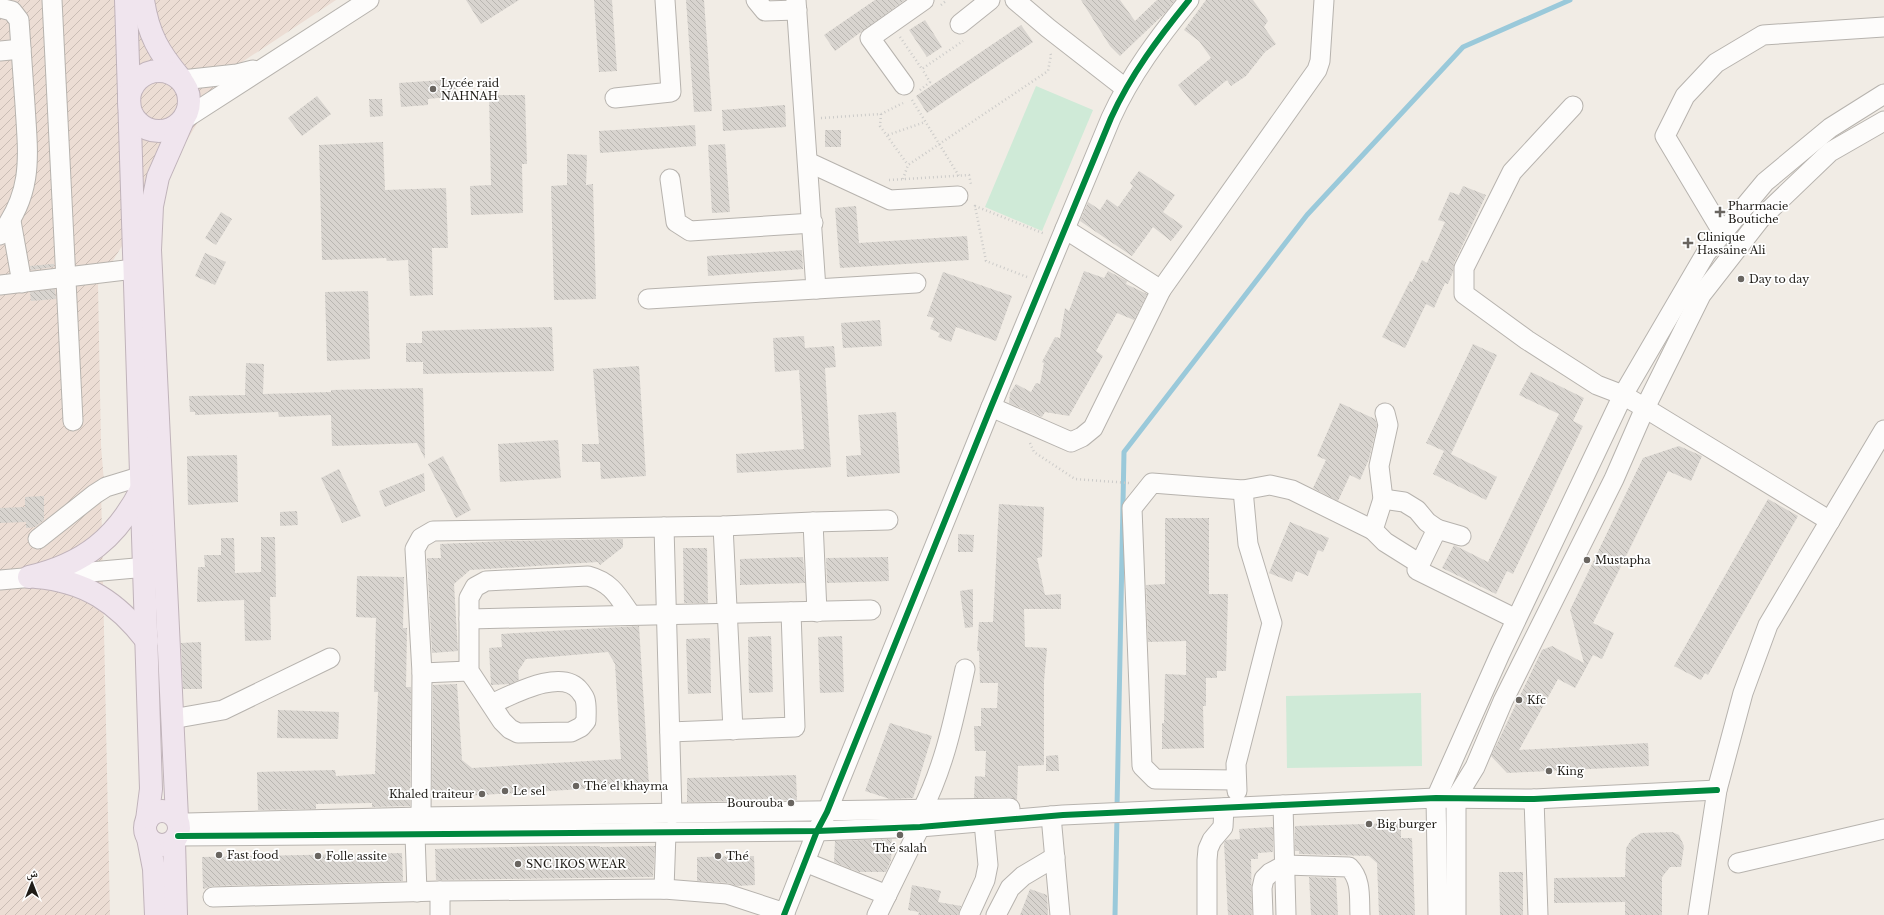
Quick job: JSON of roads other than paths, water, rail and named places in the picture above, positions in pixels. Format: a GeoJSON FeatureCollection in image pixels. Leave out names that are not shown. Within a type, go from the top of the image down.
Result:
{"type":"FeatureCollection","features":[{"type":"Feature","properties":{"kind":"highway"},"geometry":{"type":"LineString","coordinates":[[126,0],[142,481],[155,566],[172,719],[177,830],[176,915]]}},
{"type":"Feature","properties":{"kind":"highway"},"geometry":{"type":"LineString","coordinates":[[143,0],[146,19],[155,44],[164,59],[182,80],[190,99],[188,110],[158,177],[152,206],[150,250],[155,566],[147,641],[151,789],[147,829],[154,869],[156,915]]}},
{"type":"Feature","properties":{"kind":"highway"},"geometry":{"type":"LineString","coordinates":[[182,80],[163,70],[152,71],[142,76],[134,83],[130,93],[129,103],[132,113],[138,122],[146,128],[155,131],[166,131],[176,127],[183,120]]}},
{"type":"Feature","properties":{"kind":"highway"},"geometry":{"type":"LineString","coordinates":[[29,577],[50,572],[70,564],[95,549],[121,524],[133,506],[142,481]]}},
{"type":"Feature","properties":{"kind":"highway"},"geometry":{"type":"LineString","coordinates":[[29,577],[67,582],[96,594],[116,606],[133,622],[147,641]]}},
{"type":"Feature","properties":{"kind":"highway"},"geometry":{"type":"LineString","coordinates":[[162,810],[173,813],[177,830],[168,844],[158,845],[147,829],[150,814],[162,810]]}},
{"type":"Feature","properties":{"kind":"street"},"geometry":{"type":"LineString","coordinates":[[52,0],[64,277],[73,421]]}},
{"type":"Feature","properties":{"kind":"street"},"geometry":{"type":"LineString","coordinates":[[183,120],[369,0]]}},
{"type":"Feature","properties":{"kind":"street"},"geometry":{"type":"LineString","coordinates":[[615,98],[671,92],[665,0]]}},
{"type":"Feature","properties":{"kind":"street"},"geometry":{"type":"LineString","coordinates":[[756,0],[765,11],[797,5],[813,223],[816,289]]}},
{"type":"Feature","properties":{"kind":"street"},"geometry":{"type":"LineString","coordinates":[[963,32],[990,0]]}},
{"type":"Feature","properties":{"kind":"street"},"geometry":{"type":"LineString","coordinates":[[1015,0],[1048,28],[1125,88]]}},
{"type":"Feature","properties":{"kind":"street"},"geometry":{"type":"LineString","coordinates":[[213,897],[440,891],[664,889],[727,894],[785,914],[817,831],[827,812],[991,407],[1125,88],[1158,39],[1189,0]]}},
{"type":"Feature","properties":{"kind":"street"},"geometry":{"type":"LineString","coordinates":[[991,407],[1071,442],[1082,437],[1093,428],[1161,290],[1317,70],[1320,61],[1324,0]]}},
{"type":"Feature","properties":{"kind":"street"},"geometry":{"type":"LineString","coordinates":[[906,95],[870,38],[929,4]]}},
{"type":"Feature","properties":{"kind":"street"},"geometry":{"type":"LineString","coordinates":[[0,8],[12,11],[20,20],[28,162],[22,194],[6,228],[22,282]]}},
{"type":"Feature","properties":{"kind":"street"},"geometry":{"type":"LineString","coordinates":[[1723,233],[1665,136],[1685,96],[1716,62],[1763,35],[1884,27]]}},
{"type":"Feature","properties":{"kind":"street"},"geometry":{"type":"LineString","coordinates":[[0,51],[21,49]]}},
{"type":"Feature","properties":{"kind":"street"},"geometry":{"type":"LineString","coordinates":[[182,80],[237,74],[268,66]]}},
{"type":"Feature","properties":{"kind":"street"},"geometry":{"type":"LineString","coordinates":[[1438,915],[1436,798],[1516,619],[1623,396],[1706,253],[1765,182],[1830,128],[1884,94]]}},
{"type":"Feature","properties":{"kind":"street"},"geometry":{"type":"LineString","coordinates":[[1573,106],[1512,172],[1464,268],[1464,294],[1527,340],[1597,385],[1623,396],[1645,408],[1830,521]]}},
{"type":"Feature","properties":{"kind":"street"},"geometry":{"type":"LineString","coordinates":[[1456,915],[1456,798],[1475,766],[1503,701],[1614,479],[1645,408],[1701,295],[1761,218],[1830,152],[1884,121]]}},
{"type":"Feature","properties":{"kind":"street"},"geometry":{"type":"LineString","coordinates":[[808,162],[890,200],[968,195]]}},
{"type":"Feature","properties":{"kind":"street"},"geometry":{"type":"LineString","coordinates":[[670,179],[676,222],[690,231],[813,223]]}},
{"type":"Feature","properties":{"kind":"street"},"geometry":{"type":"LineString","coordinates":[[1063,234],[1161,290]]}},
{"type":"Feature","properties":{"kind":"street"},"geometry":{"type":"LineString","coordinates":[[0,285],[134,269]]}},
{"type":"Feature","properties":{"kind":"street"},"geometry":{"type":"LineString","coordinates":[[648,299],[916,283]]}},
{"type":"Feature","properties":{"kind":"street"},"geometry":{"type":"LineString","coordinates":[[1373,530],[1383,499],[1379,466],[1388,425],[1385,413]]}},
{"type":"Feature","properties":{"kind":"street"},"geometry":{"type":"LineString","coordinates":[[1698,915],[1717,790],[1743,693],[1768,625],[1884,430]]}},
{"type":"Feature","properties":{"kind":"street"},"geometry":{"type":"LineString","coordinates":[[38,539],[106,487],[142,481]]}},
{"type":"Feature","properties":{"kind":"street"},"geometry":{"type":"LineString","coordinates":[[1236,780],[1155,779],[1142,766],[1132,508],[1152,484],[1243,490],[1270,485],[1292,490],[1373,530],[1385,542],[1420,564]]}},
{"type":"Feature","properties":{"kind":"street"},"geometry":{"type":"LineString","coordinates":[[1208,915],[1208,849],[1212,840],[1223,827],[1230,807],[1236,780],[1236,764],[1272,623],[1248,544],[1243,490]]}},
{"type":"Feature","properties":{"kind":"street"},"geometry":{"type":"LineString","coordinates":[[1383,499],[1404,502],[1417,510],[1427,522],[1437,529],[1461,536]]}},
{"type":"Feature","properties":{"kind":"street"},"geometry":{"type":"LineString","coordinates":[[417,892],[416,835],[421,817],[422,673],[415,549],[422,538],[433,531],[723,526],[888,520]]}},
{"type":"Feature","properties":{"kind":"street"},"geometry":{"type":"LineString","coordinates":[[813,522],[817,612]]}},
{"type":"Feature","properties":{"kind":"street"},"geometry":{"type":"LineString","coordinates":[[723,526],[726,613],[733,730]]}},
{"type":"Feature","properties":{"kind":"street"},"geometry":{"type":"LineString","coordinates":[[664,527],[672,814]]}},
{"type":"Feature","properties":{"kind":"street"},"geometry":{"type":"LineString","coordinates":[[1437,529],[1417,570],[1516,619]]}},
{"type":"Feature","properties":{"kind":"street"},"geometry":{"type":"LineString","coordinates":[[0,580],[155,566]]}},
{"type":"Feature","properties":{"kind":"street"},"geometry":{"type":"LineString","coordinates":[[491,704],[531,686],[543,683],[568,682],[577,687],[585,698],[586,721],[581,727],[571,732],[518,733],[510,729],[502,722],[470,671],[469,598],[475,587],[486,581],[588,576],[600,579],[615,592],[631,615]]}},
{"type":"Feature","properties":{"kind":"street"},"geometry":{"type":"LineString","coordinates":[[469,619],[871,610]]}},
{"type":"Feature","properties":{"kind":"street"},"geometry":{"type":"LineString","coordinates":[[670,732],[796,727],[791,612]]}},
{"type":"Feature","properties":{"kind":"street"},"geometry":{"type":"LineString","coordinates":[[172,719],[223,710],[330,658]]}},
{"type":"Feature","properties":{"kind":"street"},"geometry":{"type":"LineString","coordinates":[[877,915],[921,819],[938,777],[944,760],[965,669]]}},
{"type":"Feature","properties":{"kind":"street"},"geometry":{"type":"LineString","coordinates":[[422,673],[470,671]]}},
{"type":"Feature","properties":{"kind":"street"},"geometry":{"type":"LineString","coordinates":[[177,830],[421,817],[827,812],[984,822],[1151,811],[1436,798],[1534,799],[1717,790]]}},
{"type":"Feature","properties":{"kind":"street"},"geometry":{"type":"LineString","coordinates":[[1534,799],[1538,915]]}},
{"type":"Feature","properties":{"kind":"street"},"geometry":{"type":"LineString","coordinates":[[1283,805],[1286,915]]}},
{"type":"Feature","properties":{"kind":"street"},"geometry":{"type":"LineString","coordinates":[[177,830],[416,835],[817,831],[1035,808],[1057,816]]}},
{"type":"Feature","properties":{"kind":"street"},"geometry":{"type":"LineString","coordinates":[[1057,816],[1054,857],[1060,915]]}},
{"type":"Feature","properties":{"kind":"street"},"geometry":{"type":"LineString","coordinates":[[969,915],[985,880],[988,865],[984,822]]}},
{"type":"Feature","properties":{"kind":"street"},"geometry":{"type":"LineString","coordinates":[[1738,863],[1884,829]]}},
{"type":"Feature","properties":{"kind":"street"},"geometry":{"type":"LineString","coordinates":[[664,889],[666,832]]}},
{"type":"Feature","properties":{"kind":"street"},"geometry":{"type":"LineString","coordinates":[[996,915],[1010,888],[1023,876],[1054,857]]}},
{"type":"Feature","properties":{"kind":"street"},"geometry":{"type":"LineString","coordinates":[[805,862],[887,895]]}},
{"type":"Feature","properties":{"kind":"street"},"geometry":{"type":"LineString","coordinates":[[1263,915],[1262,888],[1264,879],[1270,873],[1284,865],[1349,867],[1355,873],[1359,881],[1360,915]]}},
{"type":"Feature","properties":{"kind":"street"},"geometry":{"type":"LineString","coordinates":[[440,891],[440,915]]}},
{"type":"Feature","properties":{"kind":"waterway"},"geometry":{"type":"LineString","coordinates":[[1117,808],[1124,452],[1307,215],[1463,47],[1570,0]]}},
{"type":"Feature","properties":{"kind":"waterway"},"geometry":{"type":"LineString","coordinates":[[1115,915],[1117,816]]}},
{"type":"Feature","properties":{"kind":"place","name":"Lycée raid NAHNAH"},"geometry":{"type":"Point","coordinates":[433,89]}},
{"type":"Feature","properties":{"kind":"place","name":"Pharmacie Boutiche"},"geometry":{"type":"Point","coordinates":[1720,212]}},
{"type":"Feature","properties":{"kind":"place","name":"Clinique Hassaine Ali"},"geometry":{"type":"Point","coordinates":[1688,243]}},
{"type":"Feature","properties":{"kind":"place","name":"Day to day"},"geometry":{"type":"Point","coordinates":[1741,279]}},
{"type":"Feature","properties":{"kind":"place","name":"Mustapha"},"geometry":{"type":"Point","coordinates":[1587,560]}},
{"type":"Feature","properties":{"kind":"place","name":"Kfc"},"geometry":{"type":"Point","coordinates":[1519,700]}},
{"type":"Feature","properties":{"kind":"place","name":"King"},"geometry":{"type":"Point","coordinates":[1549,771]}},
{"type":"Feature","properties":{"kind":"place","name":"Thé el khayma"},"geometry":{"type":"Point","coordinates":[576,786]}},
{"type":"Feature","properties":{"kind":"place","name":"Le sel"},"geometry":{"type":"Point","coordinates":[505,791]}},
{"type":"Feature","properties":{"kind":"place","name":"Khaled traiteur"},"geometry":{"type":"Point","coordinates":[482,794]}},
{"type":"Feature","properties":{"kind":"place","name":"Bourouba"},"geometry":{"type":"Point","coordinates":[791,803]}},
{"type":"Feature","properties":{"kind":"place","name":"Big burger"},"geometry":{"type":"Point","coordinates":[1369,824]}},
{"type":"Feature","properties":{"kind":"place","name":"Thé salah"},"geometry":{"type":"Point","coordinates":[900,835]}},
{"type":"Feature","properties":{"kind":"place","name":"Fast food"},"geometry":{"type":"Point","coordinates":[219,855]}},
{"type":"Feature","properties":{"kind":"place","name":"Folle assite"},"geometry":{"type":"Point","coordinates":[318,856]}},
{"type":"Feature","properties":{"kind":"place","name":"Thé"},"geometry":{"type":"Point","coordinates":[718,856]}},
{"type":"Feature","properties":{"kind":"place","name":"SNC IKOS WEAR"},"geometry":{"type":"Point","coordinates":[518,864]}}]}
